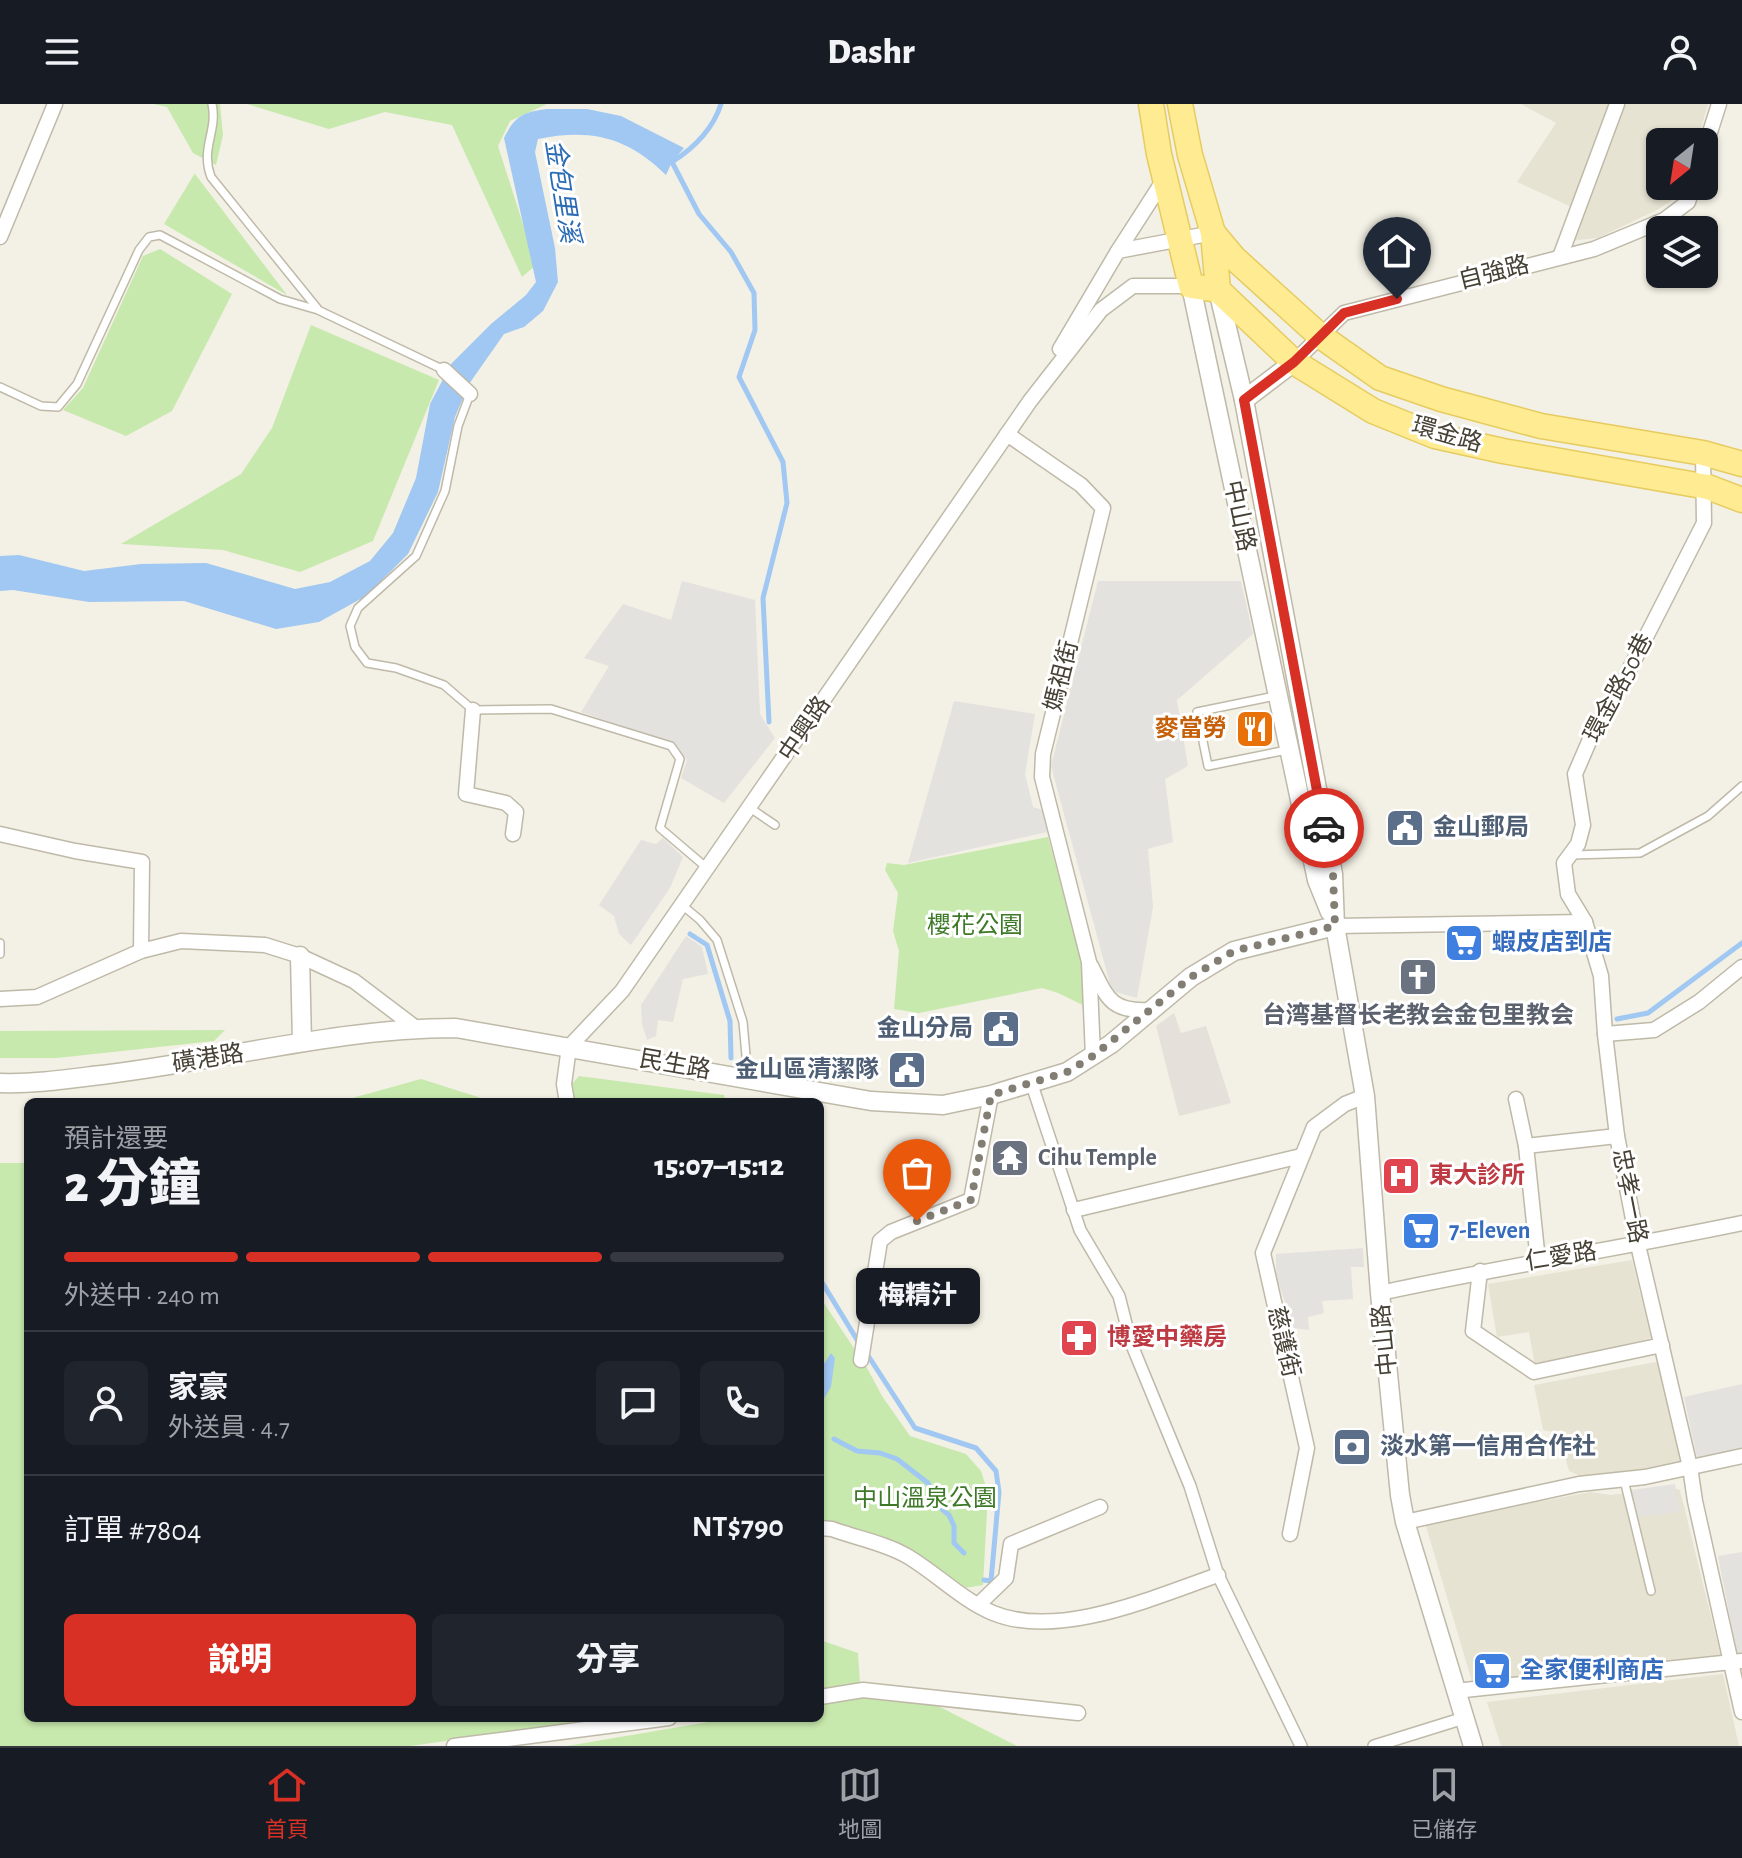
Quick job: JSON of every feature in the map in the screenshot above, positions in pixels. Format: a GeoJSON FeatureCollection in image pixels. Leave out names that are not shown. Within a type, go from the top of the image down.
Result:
{"type":"FeatureCollection","features":[{"type":"Feature","properties":{"kind":"main road","name":"中山路"},"geometry":{"type":"LineString","coordinates":[[1151,104],[1191,286]]}},
{"type":"Feature","properties":{"kind":"main road"},"geometry":{"type":"LineString","coordinates":[[1180,104],[1190,155],[1213,233],[1218,290],[1191,286]]}},
{"type":"Feature","properties":{"kind":"main road","name":"環金路"},"geometry":{"type":"LineString","coordinates":[[1213,233],[1234,258],[1319,335],[1380,378],[1441,399],[1541,426],[1703,453],[1742,464]]}},
{"type":"Feature","properties":{"kind":"main road","name":"環金路"},"geometry":{"type":"LineString","coordinates":[[1218,290],[1294,362],[1373,411],[1435,436],[1703,486],[1742,500]]}},
{"type":"Feature","properties":{"kind":"street"},"geometry":{"type":"LineString","coordinates":[[0,237],[55,104]]}},
{"type":"Feature","properties":{"kind":"street"},"geometry":{"type":"LineString","coordinates":[[1560,257],[1617,104]]}},
{"type":"Feature","properties":{"kind":"street"},"geometry":{"type":"LineString","coordinates":[[1711,128],[1719,104]]}},
{"type":"Feature","properties":{"kind":"street","name":"中興路"},"geometry":{"type":"LineString","coordinates":[[1030,401],[1118,251],[1166,177]]}},
{"type":"Feature","properties":{"kind":"street","name":"自強路"},"geometry":{"type":"LineString","coordinates":[[1294,362],[1344,313],[1594,249],[1664,220],[1689,200]]}},
{"type":"Feature","properties":{"kind":"street"},"geometry":{"type":"LineString","coordinates":[[1118,251],[1213,233]]}},
{"type":"Feature","properties":{"kind":"street","name":"中興路"},"geometry":{"type":"LineString","coordinates":[[569,1047],[622,991],[1030,401],[1101,310],[1133,286],[1191,286]]}},
{"type":"Feature","properties":{"kind":"street","name":"中山路"},"geometry":{"type":"LineString","coordinates":[[1191,286],[1317,880],[1335,926]]}},
{"type":"Feature","properties":{"kind":"street","name":"中山路"},"geometry":{"type":"LineString","coordinates":[[1218,290],[1244,400],[1333,874],[1335,926],[1365,1096],[1380,1293],[1405,1522],[1473,1746]]}},
{"type":"Feature","properties":{"kind":"street"},"geometry":{"type":"LineString","coordinates":[[1244,400],[1294,362]]}},
{"type":"Feature","properties":{"kind":"street"},"geometry":{"type":"LineString","coordinates":[[444,370],[470,394]]}},
{"type":"Feature","properties":{"kind":"street","name":"媽祖街"},"geometry":{"type":"LineString","coordinates":[[1007,434],[1081,485],[1103,508],[1043,754],[1042,777],[1089,962],[1093,1056]]}},
{"type":"Feature","properties":{"kind":"street","name":"環金路50巷"},"geometry":{"type":"LineString","coordinates":[[1585,922],[1568,894],[1564,863],[1578,844],[1583,825],[1575,774],[1591,737],[1622,684],[1704,523],[1703,453]]}},
{"type":"Feature","properties":{"kind":"street"},"geometry":{"type":"LineString","coordinates":[[473,710],[466,794],[506,803],[516,812],[513,834]]}},
{"type":"Feature","properties":{"kind":"street"},"geometry":{"type":"LineString","coordinates":[[0,834],[142,862],[141,951]]}},
{"type":"Feature","properties":{"kind":"street"},"geometry":{"type":"LineString","coordinates":[[1335,926],[1585,922]]}},
{"type":"Feature","properties":{"kind":"street","name":"忠孝一路"},"geometry":{"type":"LineString","coordinates":[[1585,922],[1601,976],[1617,1136],[1638,1245],[1684,1421],[1690,1467],[1736,1661],[1742,1712]]}},
{"type":"Feature","properties":{"kind":"street","name":"民生路"},"geometry":{"type":"LineString","coordinates":[[416,1028],[456,1028],[871,1101],[943,1105],[991,1095],[1067,1072],[1093,1056],[1191,977],[1234,951],[1335,926]]}},
{"type":"Feature","properties":{"kind":"street"},"geometry":{"type":"LineString","coordinates":[[0,999],[37,997],[141,951],[181,941],[265,945],[300,956],[354,981],[416,1028]]}},
{"type":"Feature","properties":{"kind":"street"},"geometry":{"type":"LineString","coordinates":[[300,956],[302,1042]]}},
{"type":"Feature","properties":{"kind":"street","name":"媽祖街"},"geometry":{"type":"LineString","coordinates":[[1089,962],[1110,1001],[1132,1011],[1149,1010]]}},
{"type":"Feature","properties":{"kind":"street"},"geometry":{"type":"LineString","coordinates":[[1605,1034],[1654,1030],[1699,1002],[1742,967]]}},
{"type":"Feature","properties":{"kind":"street","name":"磺港路"},"geometry":{"type":"LineString","coordinates":[[0,1083],[25,1084],[136,1071],[302,1042],[416,1028]]}},
{"type":"Feature","properties":{"kind":"street"},"geometry":{"type":"LineString","coordinates":[[566,1098],[564,1084],[569,1047]]}},
{"type":"Feature","properties":{"kind":"street"},"geometry":{"type":"LineString","coordinates":[[1031,1082],[1080,1230],[1119,1296],[1131,1343],[1184,1478],[1190,1486],[1218,1575],[1301,1746]]}},
{"type":"Feature","properties":{"kind":"street"},"geometry":{"type":"LineString","coordinates":[[861,1360],[880,1241],[891,1232],[971,1200],[991,1095]]}},
{"type":"Feature","properties":{"kind":"street","name":"慈護街"},"geometry":{"type":"LineString","coordinates":[[1290,1534],[1307,1448],[1263,1253],[1314,1127],[1345,1104],[1365,1096]]}},
{"type":"Feature","properties":{"kind":"street"},"geometry":{"type":"LineString","coordinates":[[1516,1099],[1526,1146],[1538,1261]]}},
{"type":"Feature","properties":{"kind":"street"},"geometry":{"type":"LineString","coordinates":[[1526,1146],[1617,1136]]}},
{"type":"Feature","properties":{"kind":"street"},"geometry":{"type":"LineString","coordinates":[[1074,1210],[1301,1156]]}},
{"type":"Feature","properties":{"kind":"street","name":"仁愛路"},"geometry":{"type":"LineString","coordinates":[[1380,1293],[1480,1271],[1638,1245],[1742,1223]]}},
{"type":"Feature","properties":{"kind":"street"},"geometry":{"type":"LineString","coordinates":[[1480,1271],[1473,1331],[1534,1372],[1662,1345]]}},
{"type":"Feature","properties":{"kind":"street"},"geometry":{"type":"LineString","coordinates":[[1405,1522],[1579,1484],[1624,1480],[1741,1454]]}},
{"type":"Feature","properties":{"kind":"street"},"geometry":{"type":"LineString","coordinates":[[979,1604],[1006,1578],[1011,1544],[1100,1507]]}},
{"type":"Feature","properties":{"kind":"street"},"geometry":{"type":"LineString","coordinates":[[824,1528],[905,1555],[991,1612],[1017,1620],[1068,1620],[1136,1603],[1218,1575]]}},
{"type":"Feature","properties":{"kind":"street"},"geometry":{"type":"LineString","coordinates":[[1455,1691],[1736,1661]]}},
{"type":"Feature","properties":{"kind":"street"},"geometry":{"type":"LineString","coordinates":[[824,1696],[863,1690],[1078,1713]]}},
{"type":"Feature","properties":{"kind":"street"},"geometry":{"type":"LineString","coordinates":[[1374,1746],[1464,1718]]}},
{"type":"Feature","properties":{"kind":"street"},"geometry":{"type":"LineString","coordinates":[[454,1746],[638,1722]]}},
{"type":"Feature","properties":{"kind":"lane"},"geometry":{"type":"LineString","coordinates":[[212,104],[214,116],[205,161],[211,177],[318,310]]}},
{"type":"Feature","properties":{"kind":"lane"},"geometry":{"type":"LineString","coordinates":[[0,387],[41,406],[58,407],[77,384],[139,250],[149,237],[160,235],[280,299],[318,310],[444,370]]}},
{"type":"Feature","properties":{"kind":"lane"},"geometry":{"type":"LineString","coordinates":[[470,394],[458,426],[445,491],[416,556],[358,608],[350,626],[355,647],[367,663],[396,668],[444,685],[473,710],[551,709],[671,746],[680,759],[660,828],[707,868]]}},
{"type":"Feature","properties":{"kind":"lane"},"geometry":{"type":"LineString","coordinates":[[1277,695],[1197,712],[1208,766],[1289,750]]}},
{"type":"Feature","properties":{"kind":"lane"},"geometry":{"type":"LineString","coordinates":[[1570,855],[1640,853],[1708,816],[1742,786]]}},
{"type":"Feature","properties":{"kind":"lane"},"geometry":{"type":"LineString","coordinates":[[750,808],[775,825]]}},
{"type":"Feature","properties":{"kind":"lane"},"geometry":{"type":"LineString","coordinates":[[682,905],[717,940],[743,1022],[748,1078]]}},
{"type":"Feature","properties":{"kind":"lane"},"geometry":{"type":"LineString","coordinates":[[0,943],[0,954]]}},
{"type":"Feature","properties":{"kind":"lane"},"geometry":{"type":"LineString","coordinates":[[1624,1480],[1651,1591]]}},
{"type":"Feature","properties":{"kind":"shaded area"},"geometry":{"type":"Polygon","coordinates":[[[1521,104],[1708,104],[1701,128],[1646,128],[1646,200],[1672,200],[1598,238],[1560,242],[1574,208],[1517,182],[1556,123],[1521,104]]]}},
{"type":"Feature","properties":{"kind":"shaded area"},"geometry":{"type":"Polygon","coordinates":[[[682,581],[755,600],[760,714],[775,738],[724,803],[681,778],[687,760],[673,744],[581,712],[609,666],[584,658],[623,604],[671,620],[682,581]]]}},
{"type":"Feature","properties":{"kind":"shaded area"},"geometry":{"type":"Polygon","coordinates":[[[1098,581],[1241,581],[1253,634],[1177,700],[1188,766],[1165,779],[1173,842],[1148,849],[1153,907],[1137,998],[1112,991],[1051,766],[1098,581]]]}},
{"type":"Feature","properties":{"kind":"shaded area"},"geometry":{"type":"Polygon","coordinates":[[[954,701],[1035,714],[1025,774],[1033,807],[1042,810],[1047,832],[908,863],[954,701]]]}},
{"type":"Feature","properties":{"kind":"shaded area"},"geometry":{"type":"Polygon","coordinates":[[[663,838],[683,857],[670,888],[631,945],[619,934],[614,916],[599,905],[641,840],[656,844],[663,838]]]}},
{"type":"Feature","properties":{"kind":"shaded area"},"geometry":{"type":"Polygon","coordinates":[[[686,936],[702,947],[708,974],[683,979],[673,1022],[658,1020],[656,1036],[647,1040],[641,1005],[686,936]]]}},
{"type":"Feature","properties":{"kind":"shaded area"},"geometry":{"type":"Polygon","coordinates":[[[1174,1013],[1181,1033],[1206,1026],[1231,1103],[1179,1116],[1156,1026],[1174,1013]]]}},
{"type":"Feature","properties":{"kind":"shaded area"},"geometry":{"type":"Polygon","coordinates":[[[1363,1248],[1364,1267],[1351,1267],[1353,1299],[1322,1301],[1324,1313],[1308,1317],[1309,1330],[1294,1328],[1276,1276],[1276,1254],[1363,1248]]]}},
{"type":"Feature","properties":{"kind":"shaded area"},"geometry":{"type":"Polygon","coordinates":[[[1632,1260],[1651,1338],[1535,1366],[1529,1332],[1497,1337],[1488,1284],[1632,1260]]]}},
{"type":"Feature","properties":{"kind":"shaded area"},"geometry":{"type":"Polygon","coordinates":[[[1661,1361],[1681,1462],[1589,1480],[1569,1471],[1558,1433],[1543,1430],[1534,1385],[1661,1361]]]}},
{"type":"Feature","properties":{"kind":"shaded area"},"geometry":{"type":"Polygon","coordinates":[[[1742,1384],[1742,1449],[1697,1458],[1684,1397],[1742,1384]]]}},
{"type":"Feature","properties":{"kind":"shaded area"},"geometry":{"type":"Polygon","coordinates":[[[1675,1484],[1680,1512],[1639,1516],[1631,1490],[1675,1484]]]}},
{"type":"Feature","properties":{"kind":"shaded area"},"geometry":{"type":"Polygon","coordinates":[[[1670,1487],[1680,1490],[1722,1661],[1473,1685],[1425,1523],[1591,1492],[1611,1495],[1670,1487]]]}},
{"type":"Feature","properties":{"kind":"shaded area"},"geometry":{"type":"Polygon","coordinates":[[[1742,1552],[1742,1654],[1737,1654],[1718,1556],[1742,1552]]]}},
{"type":"Feature","properties":{"kind":"shaded area"},"geometry":{"type":"Polygon","coordinates":[[[1723,1674],[1739,1746],[1501,1746],[1487,1702],[1723,1674]]]}},
{"type":"Feature","properties":{"kind":"green space"},"geometry":{"type":"Polygon","coordinates":[[[154,104],[220,104],[223,135],[216,165],[193,153],[167,107],[154,104]]]}},
{"type":"Feature","properties":{"kind":"green space"},"geometry":{"type":"Polygon","coordinates":[[[247,104],[547,104],[510,121],[498,146],[536,265],[522,277],[452,125],[385,112],[329,129],[247,104]]]}},
{"type":"Feature","properties":{"kind":"green space"},"geometry":{"type":"Polygon","coordinates":[[[195,174],[287,295],[164,224],[195,174]]]}},
{"type":"Feature","properties":{"kind":"green space"},"geometry":{"type":"Polygon","coordinates":[[[160,249],[232,294],[172,411],[126,436],[63,410],[83,388],[143,256],[160,249]]]}},
{"type":"Feature","properties":{"kind":"green space"},"geometry":{"type":"Polygon","coordinates":[[[311,325],[439,380],[373,541],[300,572],[223,550],[121,544],[241,474],[272,428],[311,325]]]}},
{"type":"Feature","properties":{"kind":"green space","name":"櫻花公園"},"geometry":{"type":"Polygon","coordinates":[[[1048,837],[1087,982],[1087,1007],[1042,988],[919,1013],[894,1009],[899,951],[893,931],[898,893],[885,870],[887,863],[904,865],[1048,837]]]}},
{"type":"Feature","properties":{"kind":"green space"},"geometry":{"type":"Polygon","coordinates":[[[225,1030],[214,1041],[57,1058],[0,1058],[0,1031],[225,1030]]]}},
{"type":"Feature","properties":{"kind":"green space"},"geometry":{"type":"Polygon","coordinates":[[[579,1076],[724,1095],[724,1098],[574,1098],[571,1085],[579,1076]]]}},
{"type":"Feature","properties":{"kind":"green space"},"geometry":{"type":"Polygon","coordinates":[[[421,1079],[481,1098],[352,1098],[421,1079]]]}},
{"type":"Feature","properties":{"kind":"green space"},"geometry":{"type":"Polygon","coordinates":[[[0,1163],[24,1163],[24,1722],[576,1722],[411,1746],[0,1746],[0,1163]]]}},
{"type":"Feature","properties":{"kind":"green space","name":"中山溫泉公園"},"geometry":{"type":"Polygon","coordinates":[[[824,1303],[910,1436],[966,1454],[981,1471],[988,1493],[983,1585],[965,1588],[912,1554],[824,1520],[824,1303]]]}},
{"type":"Feature","properties":{"kind":"green space"},"geometry":{"type":"Polygon","coordinates":[[[824,1641],[858,1653],[860,1684],[824,1688],[824,1641]]]}},
{"type":"Feature","properties":{"kind":"green space"},"geometry":{"type":"Polygon","coordinates":[[[860,1696],[928,1701],[1017,1746],[567,1746],[708,1722],[824,1722],[824,1702],[860,1696]]]}},
{"type":"Feature","properties":{"kind":"water","name":"金包里溪"},"geometry":{"type":"Polygon","coordinates":[[[547,109],[587,109],[621,116],[684,148],[666,175],[637,152],[607,139],[575,135],[538,139],[535,152],[555,248],[558,282],[543,311],[524,327],[504,334],[469,384],[455,417],[438,492],[408,554],[366,596],[319,622],[276,629],[184,601],[89,602],[13,590],[0,591],[0,556],[19,555],[84,571],[141,564],[206,563],[295,589],[330,582],[370,561],[393,533],[416,478],[430,404],[451,364],[526,295],[536,282],[504,138],[521,116],[547,109]]]}},
{"type":"Feature","properties":{"kind":"water"},"geometry":{"type":"Polygon","coordinates":[[[831,1353],[835,1358],[831,1387],[824,1398],[824,1364],[831,1353]]]}},
{"type":"Feature","properties":{"kind":"waterway","name":"金包里溪"},"geometry":{"type":"LineString","coordinates":[[721,104],[702,137],[672,162],[699,214],[731,252],[754,293],[755,330],[739,377],[783,462],[787,503],[763,598],[769,722]]}},
{"type":"Feature","properties":{"kind":"waterway","name":"金包里溪"},"geometry":{"type":"LineString","coordinates":[[690,934],[707,945],[730,1021],[731,1058]]}},
{"type":"Feature","properties":{"kind":"waterway","name":"金包里溪"},"geometry":{"type":"LineString","coordinates":[[1617,1019],[1648,1013],[1742,943]]}},
{"type":"Feature","properties":{"kind":"waterway","name":"金包里溪"},"geometry":{"type":"LineString","coordinates":[[824,1286],[859,1343]]}},
{"type":"Feature","properties":{"kind":"waterway","name":"金包里溪"},"geometry":{"type":"LineString","coordinates":[[867,1354],[915,1428],[976,1448],[996,1471],[999,1492],[991,1581],[984,1580]]}},
{"type":"Feature","properties":{"kind":"waterway"},"geometry":{"type":"LineString","coordinates":[[834,1439],[857,1451],[880,1453],[897,1459],[928,1483],[937,1505],[949,1515],[954,1526],[954,1543],[964,1553]]}},
{"type":"Feature","properties":{"kind":"way so far"},"geometry":{"type":"LineString","coordinates":[[917,1221],[971,1200],[991,1095],[1067,1072],[1111,1044],[1191,977],[1234,951],[1335,926],[1333,874],[1324,828]]}},
{"type":"Feature","properties":{"kind":"place","name":"麥當勞"},"geometry":{"type":"Point","coordinates":[1255,729]}},
{"type":"Feature","properties":{"kind":"place","name":"金山郵局"},"geometry":{"type":"Point","coordinates":[1405,828]}},
{"type":"Feature","properties":{"kind":"place","name":"蝦皮店到店"},"geometry":{"type":"Point","coordinates":[1464,943]}},
{"type":"Feature","properties":{"kind":"place","name":"台湾基督长老教会金包里教会"},"geometry":{"type":"Point","coordinates":[1418,977]}},
{"type":"Feature","properties":{"kind":"place","name":"金山分局"},"geometry":{"type":"Point","coordinates":[1001,1029]}},
{"type":"Feature","properties":{"kind":"place","name":"金山區清潔隊"},"geometry":{"type":"Point","coordinates":[907,1070]}},
{"type":"Feature","properties":{"kind":"place","name":"Cihu Temple"},"geometry":{"type":"Point","coordinates":[1010,1158]}},
{"type":"Feature","properties":{"kind":"place","name":"東大診所"},"geometry":{"type":"Point","coordinates":[1401,1176]}},
{"type":"Feature","properties":{"kind":"place","name":"梅精汁"},"geometry":{"type":"Point","coordinates":[917,1221]}},
{"type":"Feature","properties":{"kind":"place","name":"7-Eleven"},"geometry":{"type":"Point","coordinates":[1421,1231]}},
{"type":"Feature","properties":{"kind":"place","name":"博愛中藥房"},"geometry":{"type":"Point","coordinates":[1079,1338]}},
{"type":"Feature","properties":{"kind":"place","name":"淡水第一信用合作社"},"geometry":{"type":"Point","coordinates":[1352,1447]}},
{"type":"Feature","properties":{"kind":"place","name":"全家便利商店"},"geometry":{"type":"Point","coordinates":[1492,1671]}},
{"type":"Feature","properties":{"kind":"route"},"geometry":{"type":"LineString","coordinates":[[1324,828],[1244,400],[1294,362],[1344,313],[1397,299]]}}]}
